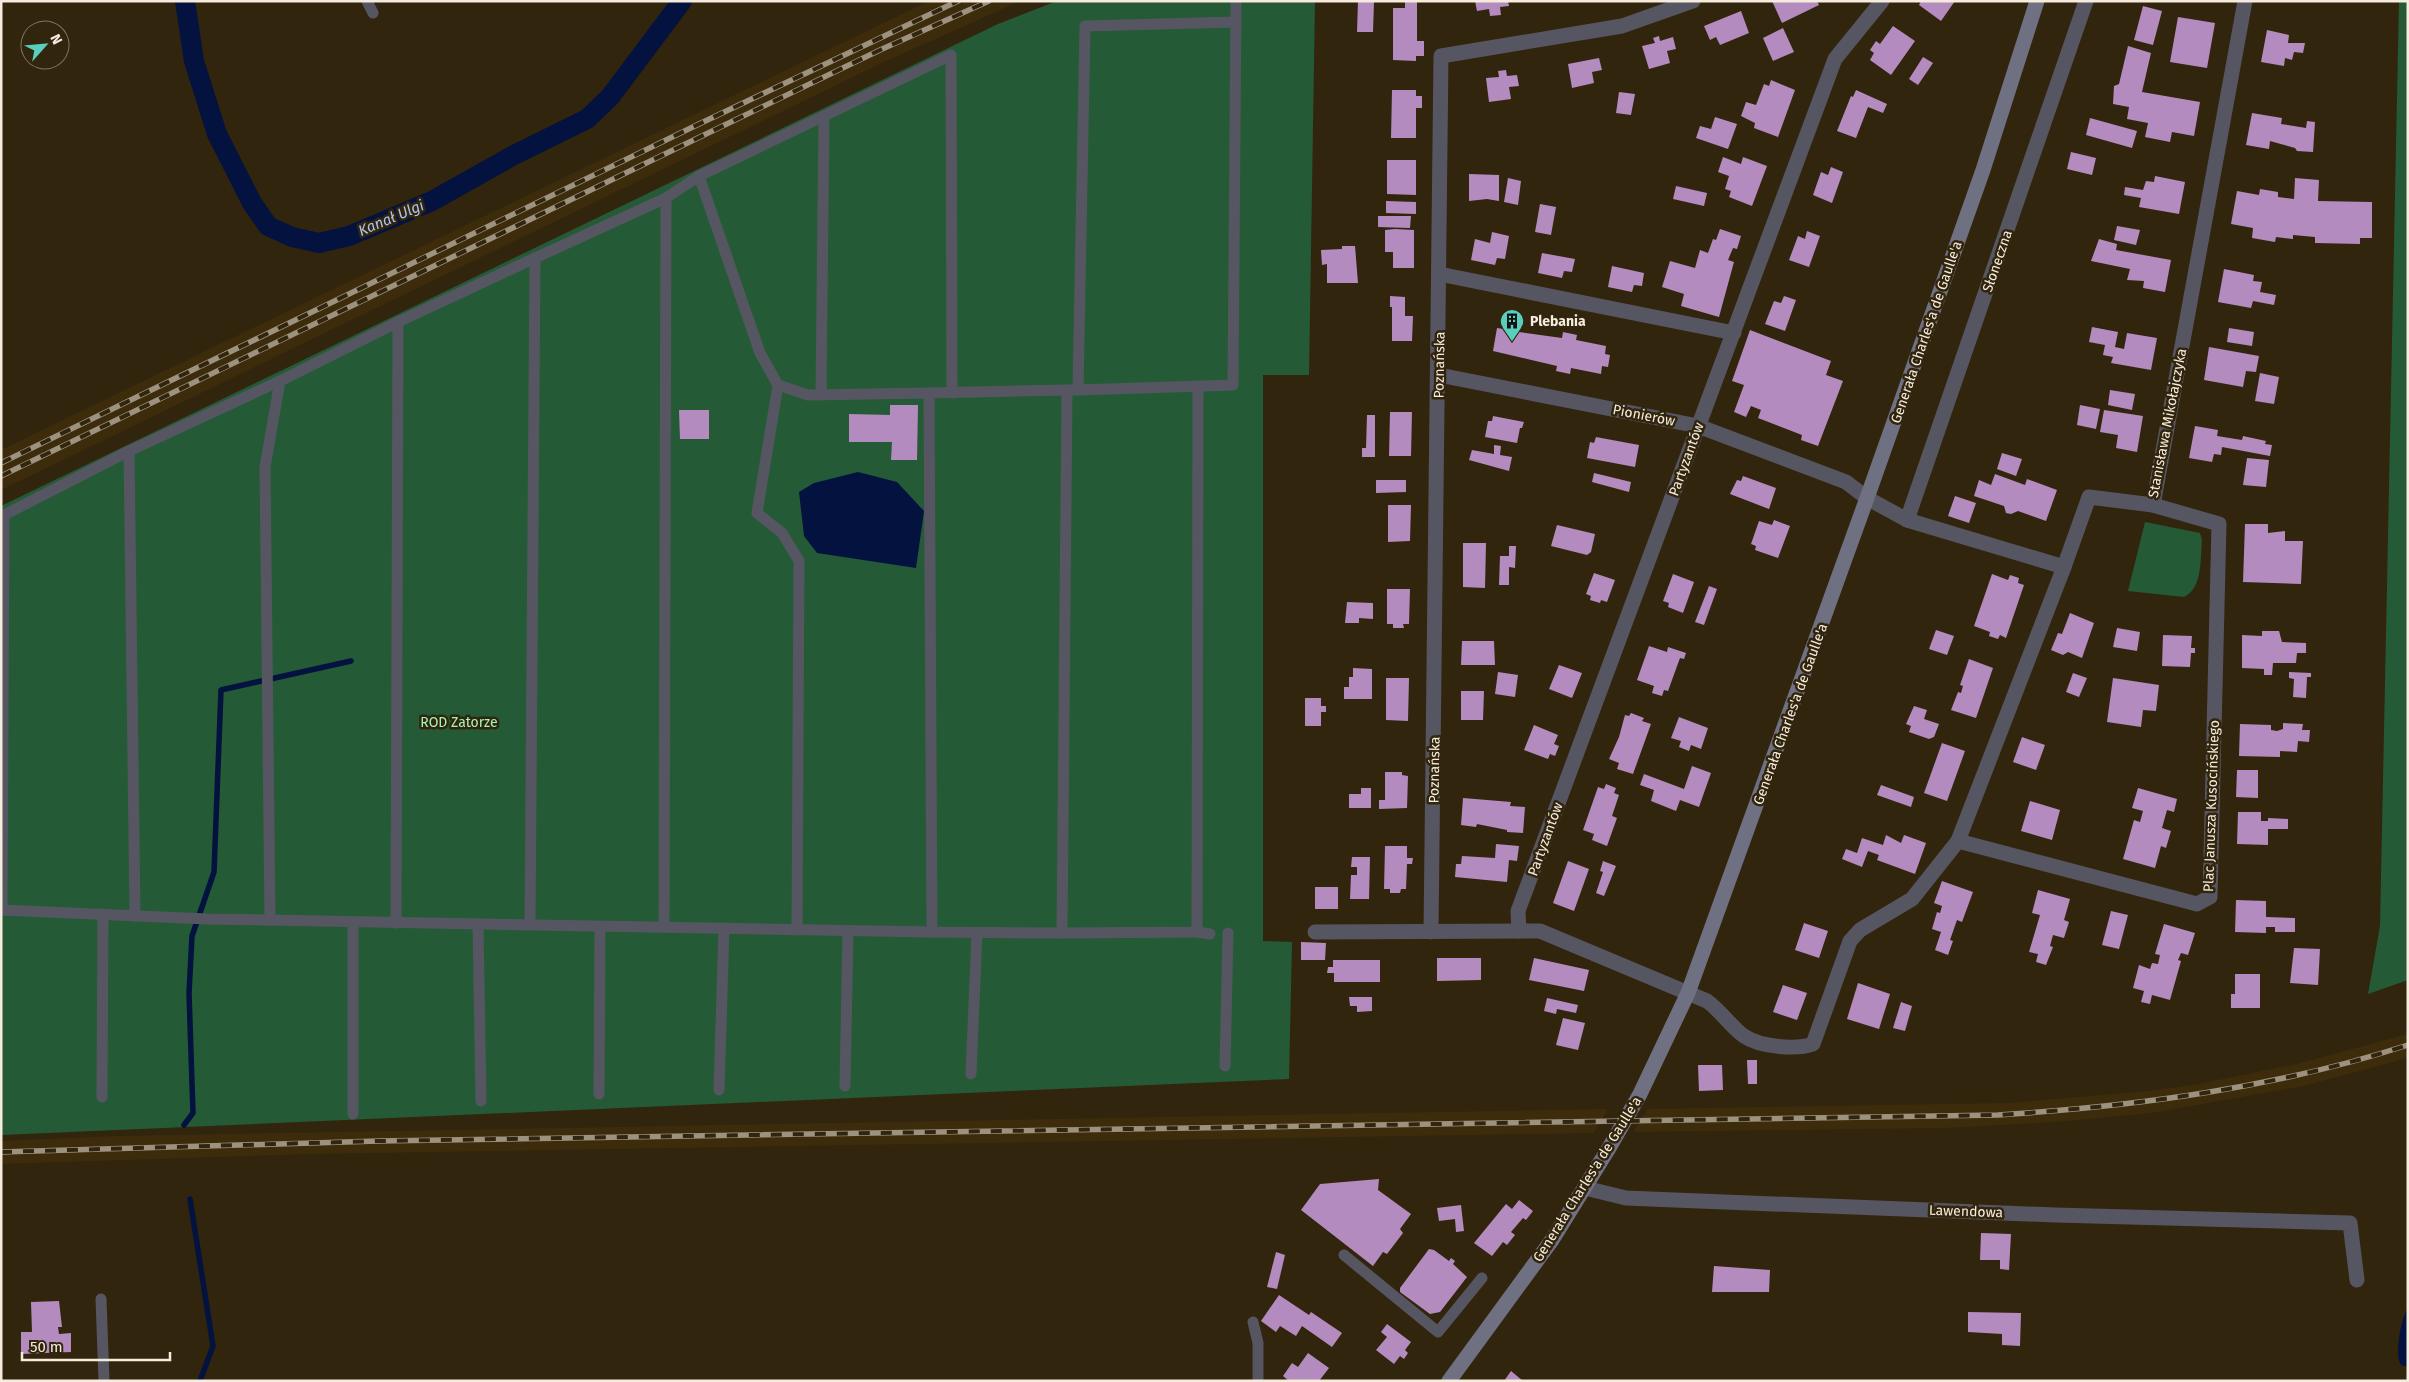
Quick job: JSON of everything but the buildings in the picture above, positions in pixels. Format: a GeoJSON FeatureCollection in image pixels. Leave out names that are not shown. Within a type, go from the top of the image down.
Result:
{"type":"FeatureCollection","features":[{"type":"Feature","properties":{"kind":"main road","name":"Generała Charles'a de Gaulle'a"},"geometry":{"type":"LineString","coordinates":[[1449,1381],[1552,1240],[1640,1094],[1688,993],[1983,170],[2037,1]]}},
{"type":"Feature","properties":{"kind":"street","name":"Poznańska"},"geometry":{"type":"LineString","coordinates":[[1432,932],[1441,56],[1622,26],[1693,1]]}},
{"type":"Feature","properties":{"kind":"street","name":"Partyzantów"},"geometry":{"type":"LineString","coordinates":[[1519,931],[1518,911],[1835,58],[1882,1]]}},
{"type":"Feature","properties":{"kind":"street","name":"Słoneczna"},"geometry":{"type":"LineString","coordinates":[[1907,520],[2086,1]]}},
{"type":"Feature","properties":{"kind":"street","name":"Stanisława Mikołajczyka"},"geometry":{"type":"LineString","coordinates":[[2064,567],[2089,497],[2153,505],[2245,1]]}},
{"type":"Feature","properties":{"kind":"street"},"geometry":{"type":"LineString","coordinates":[[1439,274],[1734,333]]}},
{"type":"Feature","properties":{"kind":"street","name":"Pionierów"},"geometry":{"type":"LineString","coordinates":[[1438,375],[1698,426],[1846,482],[1867,498]]}},
{"type":"Feature","properties":{"kind":"street"},"geometry":{"type":"LineString","coordinates":[[1315,932],[1540,931],[1707,1001],[1722,1012],[1743,1036],[1755,1042],[1791,1048],[1813,1044],[1850,942],[1860,930],[1912,899],[1958,841],[2064,567],[1907,520],[1867,498]]}},
{"type":"Feature","properties":{"kind":"street","name":"Plac Janusza Kusocińskiego"},"geometry":{"type":"LineString","coordinates":[[1958,841],[2197,904],[2210,897],[2220,524],[2153,505]]}},
{"type":"Feature","properties":{"kind":"street","name":"Lawendowa"},"geometry":{"type":"LineString","coordinates":[[1584,1188],[1626,1198],[2055,1215],[2350,1223],[2357,1280]]}},
{"type":"Feature","properties":{"kind":"lane"},"geometry":{"type":"LineString","coordinates":[[367,1],[373,13]]}},
{"type":"Feature","properties":{"kind":"lane"},"geometry":{"type":"LineString","coordinates":[[778,385],[808,395],[822,395],[1233,385],[1236,1]]}},
{"type":"Feature","properties":{"kind":"lane"},"geometry":{"type":"LineString","coordinates":[[1062,933],[1072,390],[1085,26],[1236,22]]}},
{"type":"Feature","properties":{"kind":"lane"},"geometry":{"type":"LineString","coordinates":[[952,393],[951,55],[699,176],[666,198],[398,322],[280,381],[130,451],[2,516],[1,910],[208,919],[396,923],[977,933],[1197,932],[1210,934]]}},
{"type":"Feature","properties":{"kind":"lane"},"geometry":{"type":"LineString","coordinates":[[822,395],[824,116]]}},
{"type":"Feature","properties":{"kind":"lane"},"geometry":{"type":"LineString","coordinates":[[699,176],[760,353],[778,385],[757,513],[782,533],[799,561],[797,930]]}},
{"type":"Feature","properties":{"kind":"lane"},"geometry":{"type":"LineString","coordinates":[[664,927],[666,198]]}},
{"type":"Feature","properties":{"kind":"lane"},"geometry":{"type":"LineString","coordinates":[[530,925],[535,258]]}},
{"type":"Feature","properties":{"kind":"lane"},"geometry":{"type":"LineString","coordinates":[[396,923],[398,322]]}},
{"type":"Feature","properties":{"kind":"lane"},"geometry":{"type":"LineString","coordinates":[[270,920],[265,467],[280,381]]}},
{"type":"Feature","properties":{"kind":"lane"},"geometry":{"type":"LineString","coordinates":[[1197,932],[1198,386]]}},
{"type":"Feature","properties":{"kind":"lane"},"geometry":{"type":"LineString","coordinates":[[929,393],[932,932]]}},
{"type":"Feature","properties":{"kind":"lane"},"geometry":{"type":"LineString","coordinates":[[130,451],[135,916]]}},
{"type":"Feature","properties":{"kind":"lane"},"geometry":{"type":"LineString","coordinates":[[102,1097],[103,914]]}},
{"type":"Feature","properties":{"kind":"lane"},"geometry":{"type":"LineString","coordinates":[[353,922],[353,1114]]}},
{"type":"Feature","properties":{"kind":"lane"},"geometry":{"type":"LineString","coordinates":[[478,924],[481,1101]]}},
{"type":"Feature","properties":{"kind":"lane"},"geometry":{"type":"LineString","coordinates":[[599,1094],[600,926]]}},
{"type":"Feature","properties":{"kind":"lane"},"geometry":{"type":"LineString","coordinates":[[718,1090],[724,928]]}},
{"type":"Feature","properties":{"kind":"lane"},"geometry":{"type":"LineString","coordinates":[[844,1086],[848,931]]}},
{"type":"Feature","properties":{"kind":"lane"},"geometry":{"type":"LineString","coordinates":[[971,1074],[977,933]]}},
{"type":"Feature","properties":{"kind":"lane"},"geometry":{"type":"LineString","coordinates":[[1225,1066],[1228,933]]}},
{"type":"Feature","properties":{"kind":"lane"},"geometry":{"type":"LineString","coordinates":[[1344,1255],[1438,1332],[1482,1278]]}},
{"type":"Feature","properties":{"kind":"lane"},"geometry":{"type":"LineString","coordinates":[[101,1299],[104,1381]]}},
{"type":"Feature","properties":{"kind":"lane"},"geometry":{"type":"LineString","coordinates":[[1253,1322],[1258,1343],[1258,1381]]}},
{"type":"Feature","properties":{"kind":"shaded area"},"geometry":{"type":"Polygon","coordinates":[[[929,1],[1020,1],[884,62],[1,490],[1,450],[929,1]]]}},
{"type":"Feature","properties":{"kind":"shaded area"},"geometry":{"type":"Polygon","coordinates":[[[858,472],[897,482],[924,511],[916,568],[817,553],[804,536],[799,492],[814,483],[858,472]]]}},
{"type":"Feature","properties":{"kind":"shaded area"},"geometry":{"type":"Polygon","coordinates":[[[2408,1034],[2408,1057],[2397,1061],[2303,1086],[2152,1113],[2056,1122],[1943,1128],[1633,1132],[1648,1109],[2010,1103],[2149,1091],[2198,1084],[2297,1064],[2408,1034]]]}},
{"type":"Feature","properties":{"kind":"shaded area"},"geometry":{"type":"Polygon","coordinates":[[[1608,1109],[1594,1133],[310,1154],[1,1164],[1,1141],[118,1136],[1608,1109]]]}},
{"type":"Feature","properties":{"kind":"shaded area"},"geometry":{"type":"Polygon","coordinates":[[[2408,1308],[2408,1367],[2401,1365],[2398,1345],[2405,1313],[2408,1308]]]}},
{"type":"Feature","properties":{"kind":"green space","name":"ROD Zatorze"},"geometry":{"type":"Polygon","coordinates":[[[1057,1],[1315,1],[1309,375],[1263,375],[1263,941],[1292,942],[1289,1079],[1,1135],[1,506],[998,24],[1057,1]]]}},
{"type":"Feature","properties":{"kind":"green space"},"geometry":{"type":"Polygon","coordinates":[[[2399,1],[2408,1],[2408,980],[2368,994],[2380,926],[2399,1]]]}},
{"type":"Feature","properties":{"kind":"green space"},"geometry":{"type":"Polygon","coordinates":[[[2145,522],[2200,533],[2202,540],[2198,580],[2195,587],[2184,597],[2128,591],[2145,522]]]}},
{"type":"Feature","properties":{"kind":"waterway","name":"Kanał Ulgi"},"geometry":{"type":"LineString","coordinates":[[185,1],[194,61],[217,134],[252,203],[268,226],[292,237],[319,243],[349,236],[432,201],[514,155],[587,119],[610,97],[682,1]]}},
{"type":"Feature","properties":{"kind":"waterway"},"geometry":{"type":"LineString","coordinates":[[184,1125],[193,1113],[189,993],[192,936],[214,872],[221,690],[351,661]]}},
{"type":"Feature","properties":{"kind":"waterway"},"geometry":{"type":"LineString","coordinates":[[190,1199],[213,1346],[200,1381]]}},
{"type":"Feature","properties":{"kind":"railway"},"geometry":{"type":"LineString","coordinates":[[1,463],[699,124],[958,1]]}},
{"type":"Feature","properties":{"kind":"railway"},"geometry":{"type":"LineString","coordinates":[[1,476],[880,50],[989,1]]}},
{"type":"Feature","properties":{"kind":"railway"},"geometry":{"type":"LineString","coordinates":[[1,1152],[379,1141],[1998,1115],[2102,1106],[2205,1093],[2307,1073],[2408,1045]]}},
{"type":"Feature","properties":{"kind":"place","name":"Plebania"},"geometry":{"type":"Point","coordinates":[1512,342]}}]}
